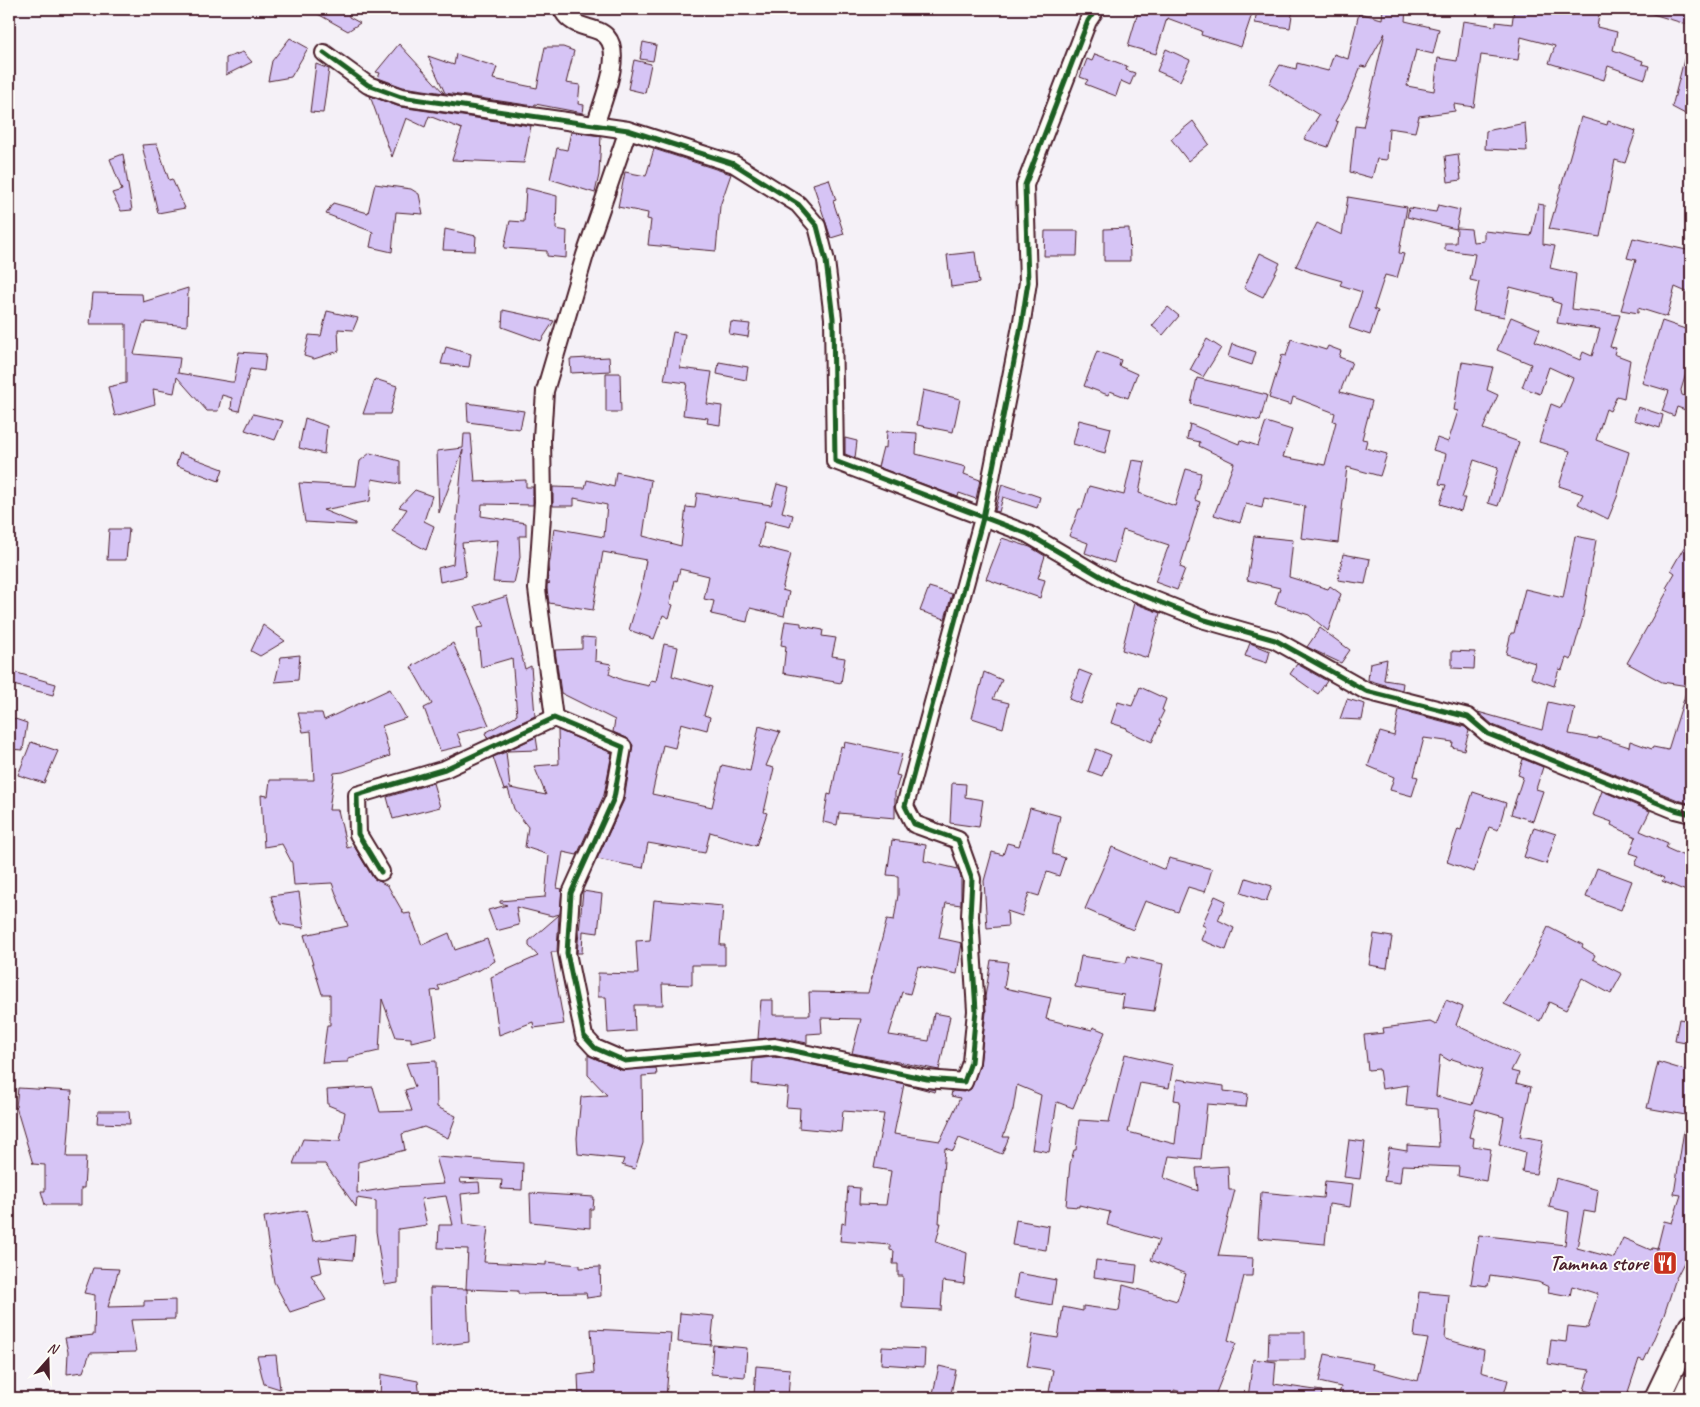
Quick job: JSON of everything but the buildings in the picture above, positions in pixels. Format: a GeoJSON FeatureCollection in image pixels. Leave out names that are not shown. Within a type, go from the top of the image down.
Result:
{"type":"FeatureCollection","features":[{"type":"Feature","properties":{"kind":"highway"},"geometry":{"type":"LineString","coordinates":[[1657,1398],[1691,1327]]}},
{"type":"Feature","properties":{"kind":"highway"},"geometry":{"type":"LineString","coordinates":[[1685,1398],[1691,1385]]}},
{"type":"Feature","properties":{"kind":"street"},"geometry":{"type":"LineString","coordinates":[[562,9],[564,16],[577,24],[596,30],[606,36],[613,48],[612,67],[596,123]]}},
{"type":"Feature","properties":{"kind":"street"},"geometry":{"type":"LineString","coordinates":[[381,872],[358,834],[357,795],[445,769],[554,718],[623,747],[614,798],[571,893],[567,953],[584,1036],[595,1048],[625,1061],[775,1047],[927,1079],[964,1082],[971,1062],[976,1010],[970,916],[972,878],[958,840],[914,824],[905,806],[983,518],[1028,282],[1025,185],[1088,21],[1096,9]]}},
{"type":"Feature","properties":{"kind":"street"},"geometry":{"type":"LineString","coordinates":[[324,54],[368,84],[401,96],[596,123],[628,130],[734,164],[798,204],[817,226],[826,261],[833,318],[835,460],[1028,534],[1114,584],[1205,620],[1275,640],[1366,691],[1468,717],[1488,734],[1675,810],[1691,814]]}},
{"type":"Feature","properties":{"kind":"street"},"geometry":{"type":"LineString","coordinates":[[554,718],[536,589],[543,502],[542,438],[545,391],[585,255],[628,130]]}},
{"type":"Feature","properties":{"kind":"cycle path"},"geometry":{"type":"LineString","coordinates":[[381,872],[358,834],[357,795],[445,769],[554,718],[623,747],[614,798],[571,893],[567,953],[584,1036],[595,1048],[625,1061],[775,1047],[927,1079],[964,1082],[971,1062],[976,1011],[970,916],[972,879],[958,840],[914,824],[905,806],[983,518],[1022,321],[1028,282],[1025,185],[1088,21],[1096,9]]}},
{"type":"Feature","properties":{"kind":"cycle path"},"geometry":{"type":"LineString","coordinates":[[324,53],[368,85],[401,97],[628,130],[734,164],[798,204],[817,226],[826,261],[833,318],[835,461],[1028,534],[1114,584],[1205,620],[1275,640],[1366,691],[1468,717],[1488,734],[1675,810],[1691,814]]}},
{"type":"Feature","properties":{"kind":"place","name":"Tamnna store"},"geometry":{"type":"Point","coordinates":[1665,1263]}}]}
